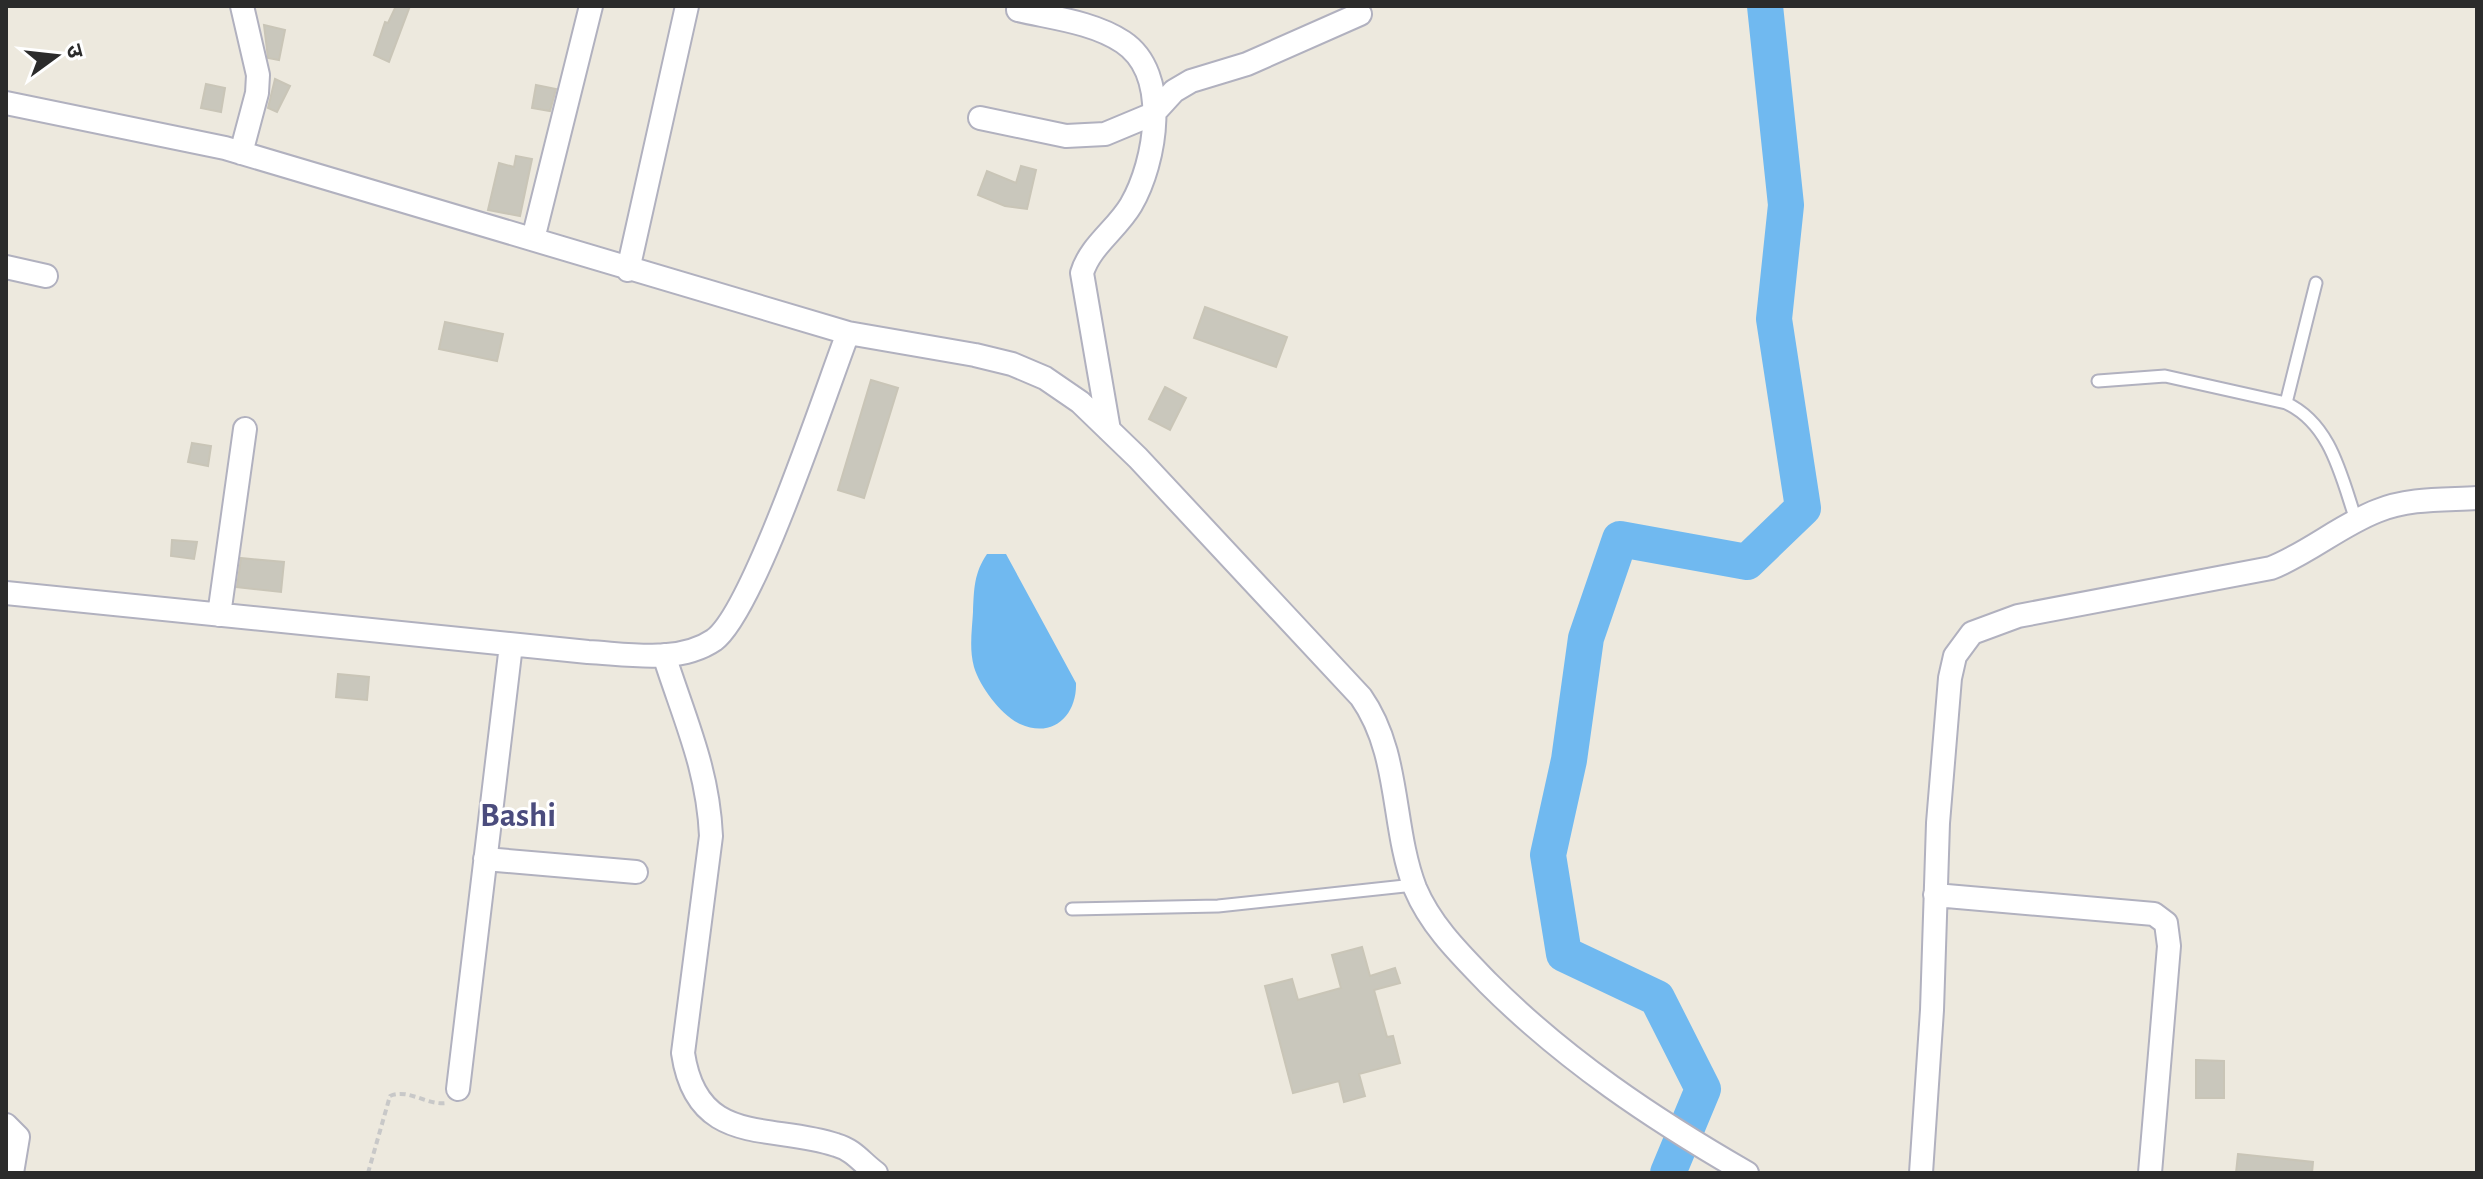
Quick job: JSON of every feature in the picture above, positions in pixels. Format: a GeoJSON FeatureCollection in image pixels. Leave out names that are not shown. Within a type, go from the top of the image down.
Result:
{"type":"FeatureCollection","features":[{"type":"Feature","properties":{"kind":"street"},"geometry":{"type":"LineString","coordinates":[[241,153],[258,75],[242,6]]}},
{"type":"Feature","properties":{"kind":"street"},"geometry":{"type":"LineString","coordinates":[[533,239],[591,6]]}},
{"type":"Feature","properties":{"kind":"street"},"geometry":{"type":"LineString","coordinates":[[628,270],[687,6]]}},
{"type":"Feature","properties":{"kind":"street"},"geometry":{"type":"LineString","coordinates":[[1018,10],[1075,23],[1121,40],[1142,62],[1153,114],[1152,158],[1144,180],[1123,216],[1086,261],[1082,273],[1109,430]]}},
{"type":"Feature","properties":{"kind":"street"},"geometry":{"type":"LineString","coordinates":[[980,118],[1047,133],[1085,137],[1122,129],[1153,114],[1174,91],[1191,81],[1247,64],[1360,14]]}},
{"type":"Feature","properties":{"kind":"street"},"geometry":{"type":"LineString","coordinates":[[6,103],[241,153],[848,333],[1012,364],[1045,378],[1080,402],[1205,528],[1375,716],[1388,753],[1403,843],[1414,885],[1442,934],[1526,1021],[1573,1061],[1741,1170]]}},
{"type":"Feature","properties":{"kind":"street"},"geometry":{"type":"LineString","coordinates":[[6,267],[46,276]]}},
{"type":"Feature","properties":{"kind":"street"},"geometry":{"type":"LineString","coordinates":[[6,593],[511,645],[664,655],[692,650],[715,639],[745,597],[848,333]]}},
{"type":"Feature","properties":{"kind":"street"},"geometry":{"type":"LineString","coordinates":[[219,615],[245,429]]}},
{"type":"Feature","properties":{"kind":"street"},"geometry":{"type":"LineString","coordinates":[[1921,1173],[1950,678],[1955,656],[1972,633],[1984,626],[2074,604],[2271,568],[2293,560],[2356,520],[2398,504],[2477,498]]}},
{"type":"Feature","properties":{"kind":"street"},"geometry":{"type":"LineString","coordinates":[[458,1089],[511,645]]}},
{"type":"Feature","properties":{"kind":"street"},"geometry":{"type":"LineString","coordinates":[[664,655],[699,753],[709,802],[711,836],[683,1053],[686,1073],[705,1104],[739,1128],[839,1145],[856,1154],[876,1173]]}},
{"type":"Feature","properties":{"kind":"street"},"geometry":{"type":"LineString","coordinates":[[485,859],[636,872]]}},
{"type":"Feature","properties":{"kind":"street"},"geometry":{"type":"LineString","coordinates":[[1935,895],[2154,914],[2166,923],[2169,946],[2150,1173]]}},
{"type":"Feature","properties":{"kind":"street"},"geometry":{"type":"LineString","coordinates":[[6,1125],[18,1137],[12,1173]]}},
{"type":"Feature","properties":{"kind":"lane"},"geometry":{"type":"LineString","coordinates":[[2286,403],[2316,283]]}},
{"type":"Feature","properties":{"kind":"lane"},"geometry":{"type":"LineString","coordinates":[[2098,381],[2165,376],[2286,403],[2304,411],[2319,426],[2356,520]]}},
{"type":"Feature","properties":{"kind":"lane"},"geometry":{"type":"LineString","coordinates":[[1072,909],[1218,906],[1414,885]]}},
{"type":"Feature","properties":{"kind":"path"},"geometry":{"type":"LineString","coordinates":[[368,1173],[390,1096],[403,1093],[442,1105],[449,1103],[458,1089]]}},
{"type":"Feature","properties":{"kind":"water"},"geometry":{"type":"Polygon","coordinates":[[[987,554],[1006,554],[1076,683],[1067,714],[1052,726],[1032,728],[1013,720],[992,700],[977,675],[971,646],[974,596],[977,575],[987,554]]]}},
{"type":"Feature","properties":{"kind":"building"},"geometry":{"type":"Polygon","coordinates":[[[396,6],[410,6],[389,62],[374,55],[385,22],[388,23],[396,6]]]}},
{"type":"Feature","properties":{"kind":"building"},"geometry":{"type":"Polygon","coordinates":[[[264,25],[285,30],[279,60],[268,58],[264,25]]]}},
{"type":"Feature","properties":{"kind":"building"},"geometry":{"type":"Polygon","coordinates":[[[275,79],[290,86],[277,112],[268,108],[275,79]]]}},
{"type":"Feature","properties":{"kind":"building"},"geometry":{"type":"Polygon","coordinates":[[[206,84],[225,88],[221,112],[201,108],[206,84]]]}},
{"type":"Feature","properties":{"kind":"building"},"geometry":{"type":"Polygon","coordinates":[[[536,85],[556,89],[550,111],[532,108],[536,85]]]}},
{"type":"Feature","properties":{"kind":"building"},"geometry":{"type":"Polygon","coordinates":[[[516,156],[532,159],[520,216],[488,210],[499,163],[514,167],[516,156]]]}},
{"type":"Feature","properties":{"kind":"building"},"geometry":{"type":"Polygon","coordinates":[[[1021,166],[1036,170],[1027,209],[1005,206],[978,195],[987,171],[1016,183],[1021,166]]]}},
{"type":"Feature","properties":{"kind":"building"},"geometry":{"type":"Polygon","coordinates":[[[1205,307],[1287,337],[1276,367],[1194,338],[1205,307]]]}},
{"type":"Feature","properties":{"kind":"building"},"geometry":{"type":"Polygon","coordinates":[[[445,322],[503,334],[497,361],[439,349],[445,322]]]}},
{"type":"Feature","properties":{"kind":"building"},"geometry":{"type":"Polygon","coordinates":[[[871,380],[898,388],[864,498],[838,490],[871,380]]]}},
{"type":"Feature","properties":{"kind":"building"},"geometry":{"type":"Polygon","coordinates":[[[1165,387],[1186,398],[1170,430],[1149,419],[1165,387]]]}},
{"type":"Feature","properties":{"kind":"building"},"geometry":{"type":"Polygon","coordinates":[[[192,443],[211,446],[208,466],[188,462],[192,443]]]}},
{"type":"Feature","properties":{"kind":"building"},"geometry":{"type":"Polygon","coordinates":[[[172,540],[197,542],[194,559],[171,556],[172,540]]]}},
{"type":"Feature","properties":{"kind":"building"},"geometry":{"type":"Polygon","coordinates":[[[241,558],[284,562],[281,592],[237,587],[241,558]]]}},
{"type":"Feature","properties":{"kind":"building"},"geometry":{"type":"Polygon","coordinates":[[[338,674],[369,677],[367,700],[336,697],[338,674]]]}},
{"type":"Feature","properties":{"kind":"building"},"geometry":{"type":"Polygon","coordinates":[[[1362,947],[1370,976],[1395,968],[1400,983],[1374,990],[1387,1037],[1393,1036],[1400,1063],[1359,1074],[1365,1096],[1344,1102],[1339,1081],[1293,1093],[1265,986],[1292,979],[1298,1000],[1341,988],[1332,955],[1362,947]]]}},
{"type":"Feature","properties":{"kind":"building"},"geometry":{"type":"Polygon","coordinates":[[[2196,1060],[2224,1061],[2224,1098],[2196,1098],[2196,1060]]]}},
{"type":"Feature","properties":{"kind":"building"},"geometry":{"type":"Polygon","coordinates":[[[2238,1154],[2313,1162],[2312,1173],[2236,1173],[2238,1154]]]}},
{"type":"Feature","properties":{"kind":"waterway"},"geometry":{"type":"LineString","coordinates":[[1668,1173],[1703,1089],[1657,998],[1564,954],[1548,855],[1569,760],[1586,638],[1620,539],[1747,562],[1803,508],[1774,319],[1786,205],[1765,6]]}},
{"type":"Feature","properties":{"kind":"district","name":"Bashi"},"geometry":{"type":"Point","coordinates":[518,816]}}]}
